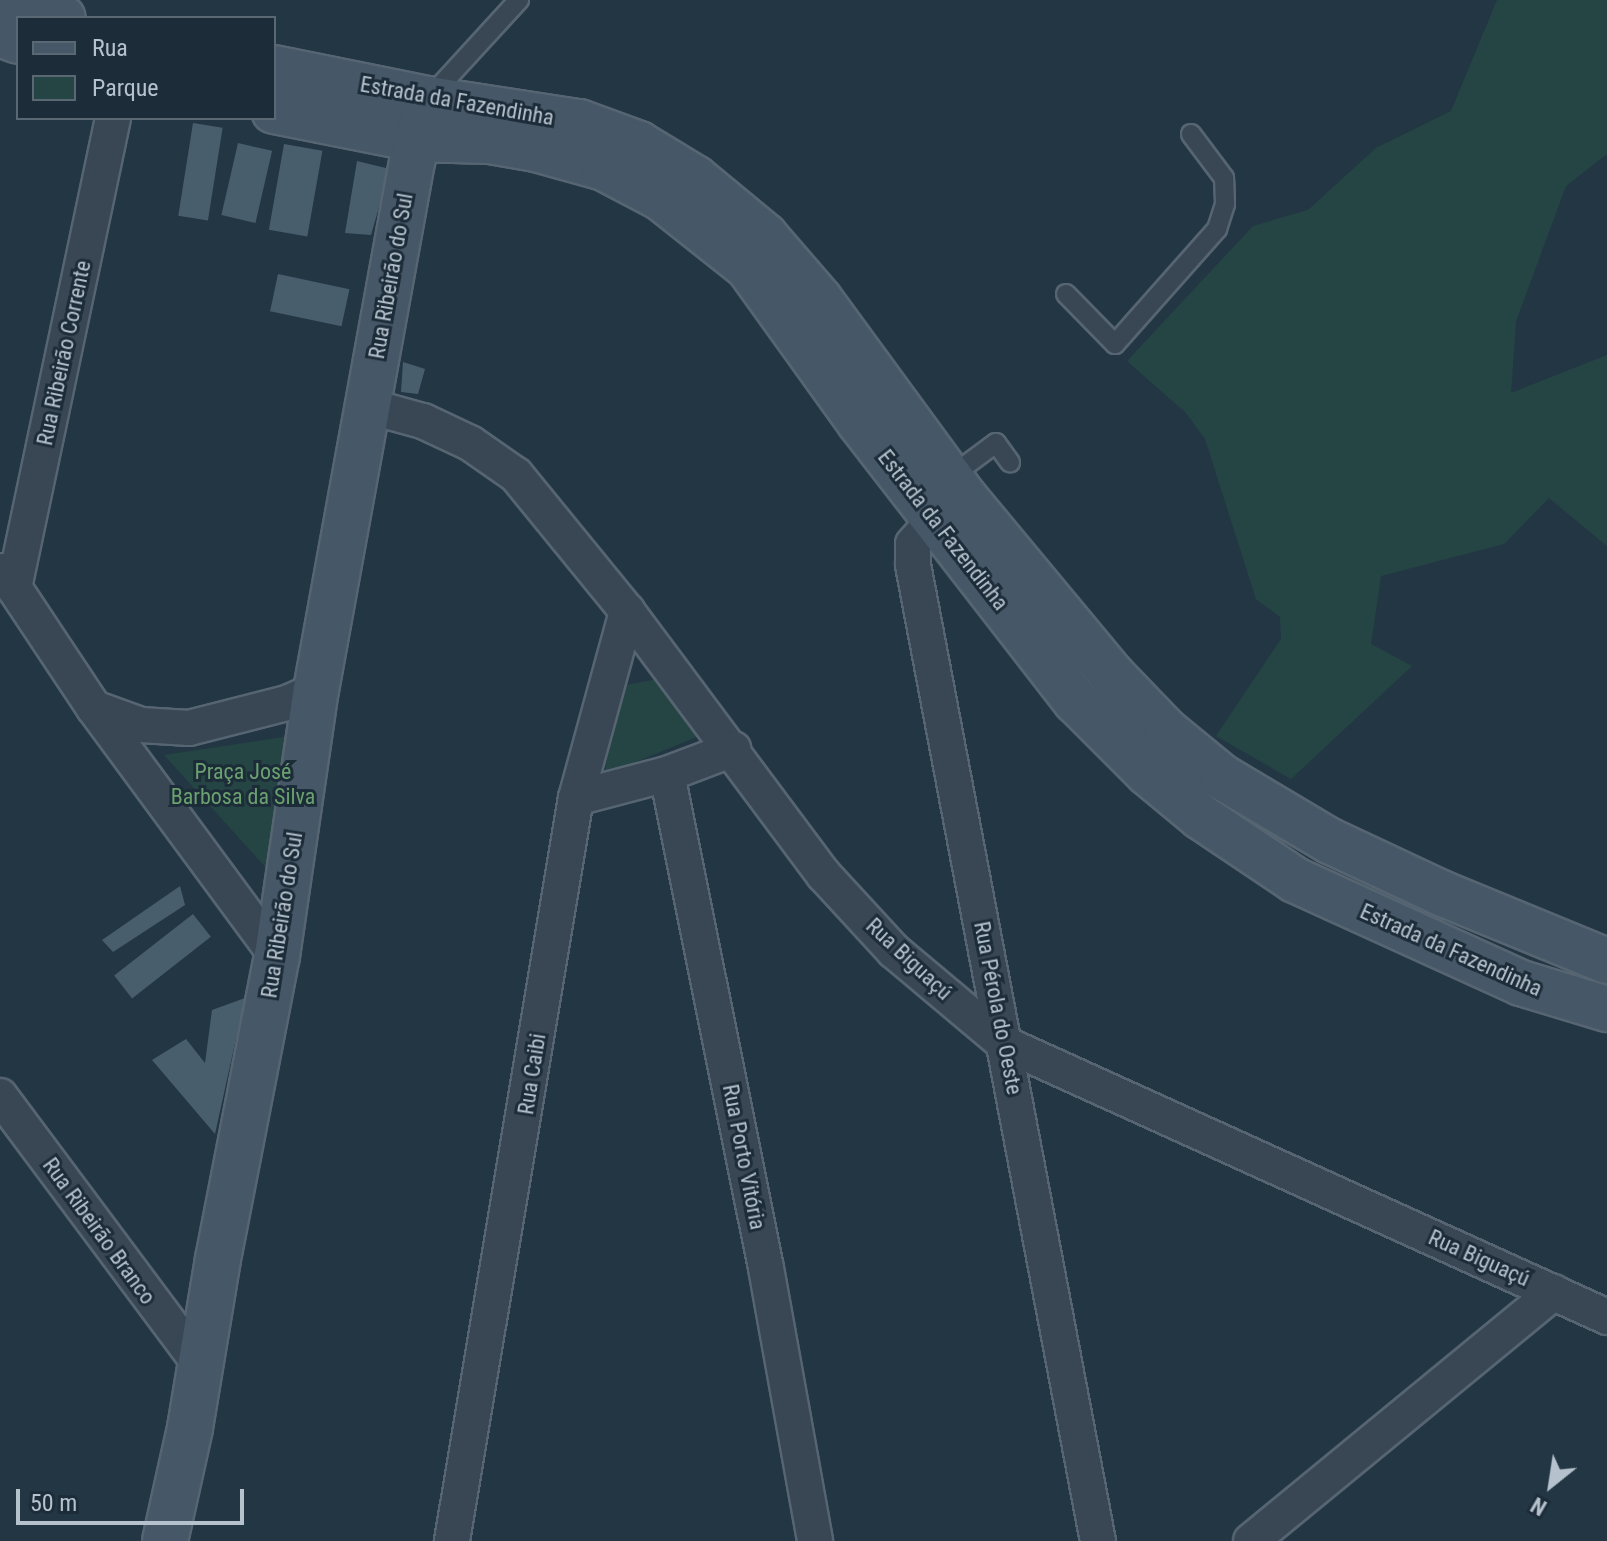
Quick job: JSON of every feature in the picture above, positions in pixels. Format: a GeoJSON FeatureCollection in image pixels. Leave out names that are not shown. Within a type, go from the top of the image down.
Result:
{"type":"FeatureCollection","features":[{"type":"Feature","properties":{"kind":"main road"},"geometry":{"type":"LineString","coordinates":[[17,0],[58,16]]}},
{"type":"Feature","properties":{"kind":"main road","name":"Estrada da Fazendinha"},"geometry":{"type":"LineString","coordinates":[[276,69],[422,119]]}},
{"type":"Feature","properties":{"kind":"main road","name":"Estrada da Fazendinha"},"geometry":{"type":"LineString","coordinates":[[276,111],[422,119],[579,122],[639,144],[695,178],[765,236],[820,300],[950,498],[1076,701],[1148,773],[1214,826],[1295,880],[1521,983],[1607,1009]]}},
{"type":"Feature","properties":{"kind":"main road","name":"Rua Ribeirão do Sul"},"geometry":{"type":"LineString","coordinates":[[165,1541],[277,956],[316,690],[422,119]]}},
{"type":"Feature","properties":{"kind":"main road","name":"Estrada da Fazendinha"},"geometry":{"type":"LineString","coordinates":[[950,498],[1166,731],[1222,777],[1330,841],[1441,893],[1607,961]]}},
{"type":"Feature","properties":{"kind":"street","name":"Rua Ribeirão Corrente"},"geometry":{"type":"LineString","coordinates":[[7,578],[113,120]]}},
{"type":"Feature","properties":{"kind":"street","name":"Rua Biguaçú"},"geometry":{"type":"LineString","coordinates":[[368,406],[423,421],[470,443],[516,475],[627,611],[733,749],[824,875],[894,951],[1005,1044],[1607,1317]]}},
{"type":"Feature","properties":{"kind":"street","name":"Rua Pérola do Oeste"},"geometry":{"type":"LineString","coordinates":[[950,498],[913,544],[913,565],[1098,1541]]}},
{"type":"Feature","properties":{"kind":"street"},"geometry":{"type":"LineString","coordinates":[[7,578],[94,708],[277,956]]}},
{"type":"Feature","properties":{"kind":"street","name":"Rua Caibi"},"geometry":{"type":"LineString","coordinates":[[452,1541],[576,798],[627,611]]}},
{"type":"Feature","properties":{"kind":"street"},"geometry":{"type":"LineString","coordinates":[[94,708],[141,725],[189,728],[287,703],[316,690]]}},
{"type":"Feature","properties":{"kind":"street"},"geometry":{"type":"LineString","coordinates":[[576,798],[667,774],[733,749]]}},
{"type":"Feature","properties":{"kind":"street","name":"Rua Porto Vitória"},"geometry":{"type":"LineString","coordinates":[[667,774],[766,1268],[815,1541]]}},
{"type":"Feature","properties":{"kind":"street","name":"Rua Ribeirão Branco"},"geometry":{"type":"LineString","coordinates":[[0,1098],[169,1327],[200,1364]]}},
{"type":"Feature","properties":{"kind":"street"},"geometry":{"type":"LineString","coordinates":[[1251,1541],[1554,1292]]}},
{"type":"Feature","properties":{"kind":"lane"},"geometry":{"type":"LineString","coordinates":[[422,119],[519,0]]}},
{"type":"Feature","properties":{"kind":"lane"},"geometry":{"type":"LineString","coordinates":[[1066,294],[1115,344],[1217,229],[1225,204],[1224,178],[1191,134]]}},
{"type":"Feature","properties":{"kind":"lane"},"geometry":{"type":"LineString","coordinates":[[950,498],[996,443],[1010,462]]}},
{"type":"Feature","properties":{"kind":"green space"},"geometry":{"type":"Polygon","coordinates":[[[1497,0],[1607,0],[1607,154],[1566,186],[1516,321],[1511,393],[1607,355],[1607,546],[1549,498],[1504,544],[1381,576],[1371,644],[1412,666],[1291,779],[1216,736],[1281,639],[1280,617],[1256,599],[1205,439],[1186,413],[1127,361],[1253,226],[1308,210],[1376,148],[1451,111],[1497,0]]]}},
{"type":"Feature","properties":{"kind":"green space"},"geometry":{"type":"Polygon","coordinates":[[[663,678],[704,734],[604,775],[621,686],[663,678]]]}},
{"type":"Feature","properties":{"kind":"green space","name":"Praça José Barbosa da Silva"},"geometry":{"type":"Polygon","coordinates":[[[290,736],[268,870],[164,755],[290,736]]]}},
{"type":"Feature","properties":{"kind":"building"},"geometry":{"type":"Polygon","coordinates":[[[193,123],[223,128],[208,221],[178,216],[193,123]]]}},
{"type":"Feature","properties":{"kind":"building"},"geometry":{"type":"Polygon","coordinates":[[[238,143],[272,151],[255,223],[221,215],[238,143]]]}},
{"type":"Feature","properties":{"kind":"building"},"geometry":{"type":"Polygon","coordinates":[[[284,144],[322,151],[307,236],[269,230],[284,144]]]}},
{"type":"Feature","properties":{"kind":"building"},"geometry":{"type":"Polygon","coordinates":[[[357,161],[390,169],[371,235],[345,233],[357,161]]]}},
{"type":"Feature","properties":{"kind":"building"},"geometry":{"type":"Polygon","coordinates":[[[278,274],[349,289],[342,326],[270,311],[278,274]]]}},
{"type":"Feature","properties":{"kind":"building"},"geometry":{"type":"Polygon","coordinates":[[[403,362],[425,369],[418,394],[401,392],[403,362]]]}},
{"type":"Feature","properties":{"kind":"building"},"geometry":{"type":"Polygon","coordinates":[[[180,886],[185,905],[113,952],[102,940],[180,886]]]}},
{"type":"Feature","properties":{"kind":"building"},"geometry":{"type":"Polygon","coordinates":[[[193,914],[211,937],[132,998],[114,976],[193,914]]]}},
{"type":"Feature","properties":{"kind":"building"},"geometry":{"type":"Polygon","coordinates":[[[245,998],[215,1134],[152,1060],[186,1039],[205,1063],[212,1010],[245,998]]]}}]}
